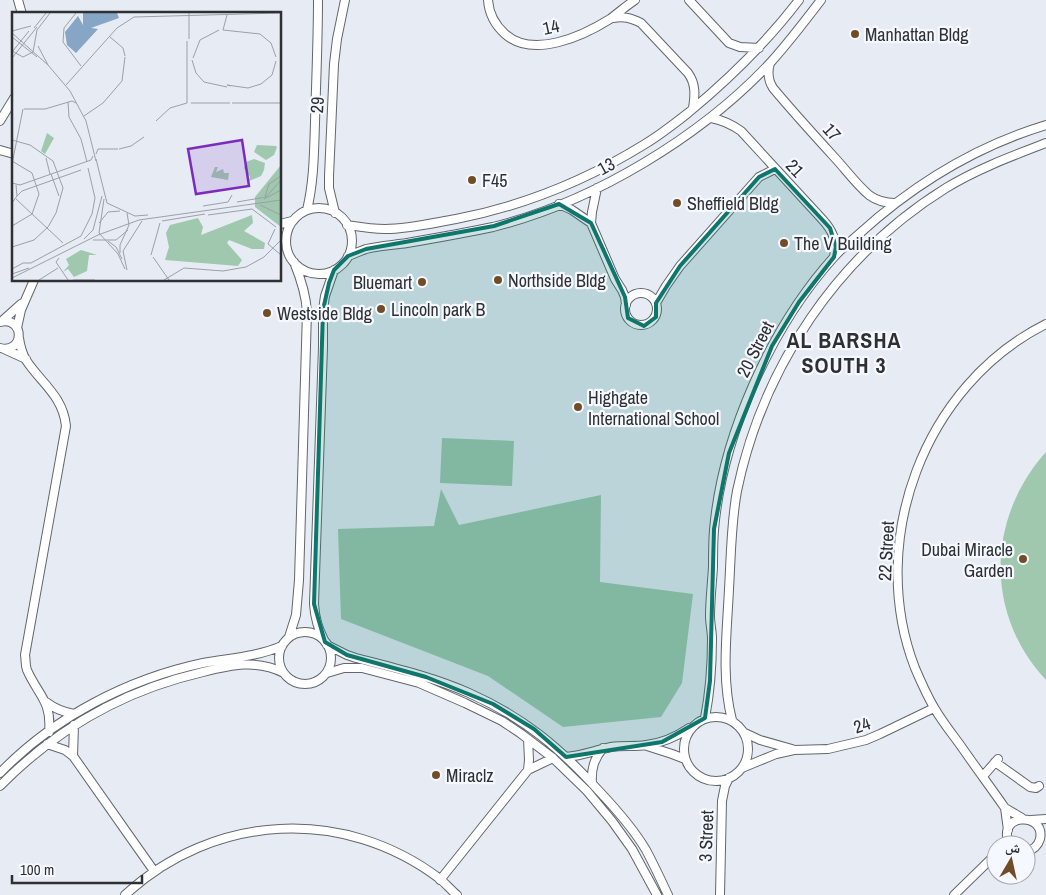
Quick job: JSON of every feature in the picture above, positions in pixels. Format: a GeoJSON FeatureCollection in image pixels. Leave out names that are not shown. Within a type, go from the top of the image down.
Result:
{"type":"FeatureCollection","features":[{"type":"Feature","properties":{"kind":"street","name":"29"},"geometry":{"type":"LineString","coordinates":[[307,210],[313,174],[318,0]]}},
{"type":"Feature","properties":{"kind":"street","name":"29"},"geometry":{"type":"LineString","coordinates":[[335,213],[329,188],[334,64],[336,40],[345,0]]}},
{"type":"Feature","properties":{"kind":"street","name":"14"},"geometry":{"type":"LineString","coordinates":[[488,0],[489,9],[495,24],[507,36],[519,43],[535,46],[568,39],[585,33],[611,18],[634,0]]}},
{"type":"Feature","properties":{"kind":"street"},"geometry":{"type":"LineString","coordinates":[[688,0],[728,43],[740,47],[759,48]]}},
{"type":"Feature","properties":{"kind":"street","name":"13"},"geometry":{"type":"LineString","coordinates":[[347,225],[385,229],[405,228],[474,215],[535,197],[621,158],[647,143],[728,80],[759,48],[799,0]]}},
{"type":"Feature","properties":{"kind":"street","name":"13"},"geometry":{"type":"LineString","coordinates":[[348,256],[366,249],[404,244],[494,226],[540,213],[597,188],[661,152],[711,118],[770,62],[799,30],[821,0]]}},
{"type":"Feature","properties":{"kind":"street"},"geometry":{"type":"LineString","coordinates":[[611,18],[622,16],[632,18],[641,23],[688,73],[692,78],[695,89],[693,108]]}},
{"type":"Feature","properties":{"kind":"street","name":"17"},"geometry":{"type":"LineString","coordinates":[[770,62],[768,76],[773,88],[870,196],[887,203],[895,203]]}},
{"type":"Feature","properties":{"kind":"street"},"geometry":{"type":"LineString","coordinates":[[0,120],[12,101]]}},
{"type":"Feature","properties":{"kind":"street","name":"21"},"geometry":{"type":"LineString","coordinates":[[711,118],[732,124],[741,131],[830,228],[836,247],[834,257]]}},
{"type":"Feature","properties":{"kind":"street","name":"20 Street"},"geometry":{"type":"LineString","coordinates":[[705,718],[710,681],[712,637],[710,618],[714,529],[720,491],[740,417],[772,346],[799,302],[834,257],[895,203],[938,174],[968,157],[1010,137],[1046,125]]}},
{"type":"Feature","properties":{"kind":"street","name":"20 Street"},"geometry":{"type":"LineString","coordinates":[[732,720],[727,695],[726,670],[732,526],[745,458],[768,391],[784,360],[802,330],[844,274],[880,238],[919,206],[947,188],[1002,160],[1046,143]]}},
{"type":"Feature","properties":{"kind":"street"},"geometry":{"type":"LineString","coordinates":[[656,303],[680,266],[692,252],[759,177],[775,168]]}},
{"type":"Feature","properties":{"kind":"street"},"geometry":{"type":"LineString","coordinates":[[597,188],[591,223],[626,305]]}},
{"type":"Feature","properties":{"kind":"street"},"geometry":{"type":"LineString","coordinates":[[559,204],[591,223]]}},
{"type":"Feature","properties":{"kind":"street"},"geometry":{"type":"LineString","coordinates":[[317,208],[335,213],[342,218],[351,235],[351,246],[348,256],[334,270],[324,273],[313,273],[303,269],[284,251],[288,228],[292,221],[307,210],[317,208]]}},
{"type":"Feature","properties":{"kind":"street"},"geometry":{"type":"LineString","coordinates":[[281,224],[292,221]]}},
{"type":"Feature","properties":{"kind":"street"},"geometry":{"type":"LineString","coordinates":[[294,262],[301,277],[307,312],[299,580],[296,615],[289,637],[279,653],[279,660],[280,667],[289,679],[303,685],[322,679],[330,667],[331,659],[330,652],[319,630],[314,604],[323,310],[325,296],[334,270]]}},
{"type":"Feature","properties":{"kind":"street"},"geometry":{"type":"LineString","coordinates":[[34,281],[24,300],[18,319],[19,338],[26,360],[61,405],[65,415],[66,426],[25,655],[26,668],[46,702],[50,722],[49,732]]}},
{"type":"Feature","properties":{"kind":"street"},"geometry":{"type":"LineString","coordinates":[[618,283],[640,294]]}},
{"type":"Feature","properties":{"kind":"street"},"geometry":{"type":"LineString","coordinates":[[645,294],[650,296],[656,303],[656,317],[644,326],[632,323],[625,312],[628,300],[633,296],[645,294]]}},
{"type":"Feature","properties":{"kind":"street"},"geometry":{"type":"LineString","coordinates":[[1,322],[24,300]]}},
{"type":"Feature","properties":{"kind":"street"},"geometry":{"type":"LineString","coordinates":[[1,322],[11,322],[17,328]]}},
{"type":"Feature","properties":{"kind":"street","name":"22 Street"},"geometry":{"type":"LineString","coordinates":[[1031,820],[1022,818],[1005,808],[934,708],[922,684],[909,650],[899,601],[898,552],[903,513],[914,475],[942,419],[958,395],[995,357],[1020,338],[1046,324]]}},
{"type":"Feature","properties":{"kind":"street"},"geometry":{"type":"LineString","coordinates":[[2,348],[12,347],[19,338]]}},
{"type":"Feature","properties":{"kind":"street"},"geometry":{"type":"LineString","coordinates":[[2,348],[26,360]]}},
{"type":"Feature","properties":{"kind":"street"},"geometry":{"type":"LineString","coordinates":[[289,637],[302,632],[308,632],[321,637],[326,643],[347,655],[426,677],[467,692],[509,713],[534,729],[566,757],[621,814],[646,850],[668,895]]}},
{"type":"Feature","properties":{"kind":"street"},"geometry":{"type":"LineString","coordinates":[[0,773],[25,750],[74,714],[137,683],[204,663],[255,655],[282,646]]}},
{"type":"Feature","properties":{"kind":"street"},"geometry":{"type":"LineString","coordinates":[[0,786],[29,758],[47,744],[74,725],[127,696],[184,676],[213,669],[250,664],[268,666],[284,673]]}},
{"type":"Feature","properties":{"kind":"street"},"geometry":{"type":"LineString","coordinates":[[327,673],[344,668],[362,668],[419,683],[502,721],[553,758],[587,791],[632,849],[657,895]]}},
{"type":"Feature","properties":{"kind":"street"},"geometry":{"type":"LineString","coordinates":[[46,702],[59,711],[74,714]]}},
{"type":"Feature","properties":{"kind":"street","name":"24"},"geometry":{"type":"LineString","coordinates":[[742,768],[767,757],[794,750],[828,749],[866,740],[934,708]]}},
{"type":"Feature","properties":{"kind":"street"},"geometry":{"type":"LineString","coordinates":[[566,757],[581,755],[604,748],[662,742],[678,736],[705,718],[719,716],[732,720],[745,733],[748,744],[748,757],[742,768],[729,778],[719,781],[708,780],[698,776],[690,769],[685,759],[683,748],[686,736],[692,727]]}},
{"type":"Feature","properties":{"kind":"street"},"geometry":{"type":"LineString","coordinates":[[74,725],[74,756]]}},
{"type":"Feature","properties":{"kind":"street","name":"24"},"geometry":{"type":"LineString","coordinates":[[745,733],[777,746],[794,750]]}},
{"type":"Feature","properties":{"kind":"street"},"geometry":{"type":"LineString","coordinates":[[528,739],[528,770]]}},
{"type":"Feature","properties":{"kind":"street"},"geometry":{"type":"LineString","coordinates":[[47,744],[65,750],[74,756],[154,871]]}},
{"type":"Feature","properties":{"kind":"street"},"geometry":{"type":"LineString","coordinates":[[645,745],[685,759]]}},
{"type":"Feature","properties":{"kind":"street"},"geometry":{"type":"LineString","coordinates":[[592,783],[591,773],[593,764],[597,755],[604,748]]}},
{"type":"Feature","properties":{"kind":"street"},"geometry":{"type":"LineString","coordinates":[[440,880],[528,770],[553,758]]}},
{"type":"Feature","properties":{"kind":"street"},"geometry":{"type":"LineString","coordinates":[[983,776],[997,760],[1030,787],[1036,788],[1039,786]]}},
{"type":"Feature","properties":{"kind":"street","name":"3 Street"},"geometry":{"type":"LineString","coordinates":[[720,895],[722,801],[729,778]]}},
{"type":"Feature","properties":{"kind":"street","name":"22 Street"},"geometry":{"type":"LineString","coordinates":[[1005,808],[1008,835]]}},
{"type":"Feature","properties":{"kind":"street"},"geometry":{"type":"LineString","coordinates":[[1006,835],[1013,822],[1022,818]]}},
{"type":"Feature","properties":{"kind":"street"},"geometry":{"type":"LineString","coordinates":[[1031,820],[1046,819]]}},
{"type":"Feature","properties":{"kind":"street"},"geometry":{"type":"LineString","coordinates":[[1031,820],[1038,826],[1040,835],[1040,840],[1036,846]]}},
{"type":"Feature","properties":{"kind":"street"},"geometry":{"type":"LineString","coordinates":[[1040,835],[1046,827]]}},
{"type":"Feature","properties":{"kind":"street"},"geometry":{"type":"LineString","coordinates":[[125,895],[154,871],[192,849],[233,835],[276,828],[320,830],[363,839],[403,856],[440,880],[456,895]]}},
{"type":"Feature","properties":{"kind":"street"},"geometry":{"type":"LineString","coordinates":[[954,895],[986,864]]}},
{"type":"Feature","properties":{"kind":"highlighted area"},"geometry":{"type":"Polygon","coordinates":[[[775,169],[830,228],[836,247],[834,257],[799,302],[772,346],[729,453],[714,529],[710,681],[705,718],[662,742],[566,757],[534,729],[493,704],[426,677],[347,655],[325,642],[314,604],[323,310],[329,283],[334,270],[348,256],[366,249],[494,226],[559,204],[591,223],[625,297],[628,318],[644,326],[656,317],[656,303],[680,266],[759,177],[775,169]]]}},
{"type":"Feature","properties":{"kind":"green space"},"geometry":{"type":"Polygon","coordinates":[[[442,438],[514,441],[512,486],[440,483],[442,438]]]}},
{"type":"Feature","properties":{"kind":"green space","name":"Dubai Miracle Garden"},"geometry":{"type":"Polygon","coordinates":[[[1046,452],[1046,680],[1026,654],[1012,626],[1003,597],[1001,567],[1004,536],[1012,507],[1026,478],[1046,452]]]}},
{"type":"Feature","properties":{"kind":"green space"},"geometry":{"type":"Polygon","coordinates":[[[441,489],[459,525],[601,495],[600,582],[693,594],[682,683],[661,717],[563,727],[488,676],[341,619],[338,529],[434,526],[441,489]]]}},
{"type":"Feature","properties":{"kind":"place","name":"Manhattan Bldg"},"geometry":{"type":"Point","coordinates":[855,34]}},
{"type":"Feature","properties":{"kind":"place","name":"F45"},"geometry":{"type":"Point","coordinates":[472,180]}},
{"type":"Feature","properties":{"kind":"place","name":"Sheffield Bldg"},"geometry":{"type":"Point","coordinates":[677,203]}},
{"type":"Feature","properties":{"kind":"place","name":"The V Building"},"geometry":{"type":"Point","coordinates":[784,243]}},
{"type":"Feature","properties":{"kind":"place","name":"Northside Bldg"},"geometry":{"type":"Point","coordinates":[498,280]}},
{"type":"Feature","properties":{"kind":"place","name":"Bluemart"},"geometry":{"type":"Point","coordinates":[422,282]}},
{"type":"Feature","properties":{"kind":"place","name":"Lincoln park B"},"geometry":{"type":"Point","coordinates":[381,309]}},
{"type":"Feature","properties":{"kind":"place","name":"Westside Bldg"},"geometry":{"type":"Point","coordinates":[267,313]}},
{"type":"Feature","properties":{"kind":"place","name":"Highgate International School"},"geometry":{"type":"Point","coordinates":[578,407]}},
{"type":"Feature","properties":{"kind":"place","name":"Dubai Miracle Garden"},"geometry":{"type":"Point","coordinates":[1023,559]}},
{"type":"Feature","properties":{"kind":"place","name":"Miraclz"},"geometry":{"type":"Point","coordinates":[436,775]}},
{"type":"Feature","properties":{"kind":"district","name":"AL BARSHA SOUTH 3"},"geometry":{"type":"Point","coordinates":[844,352]}}]}
